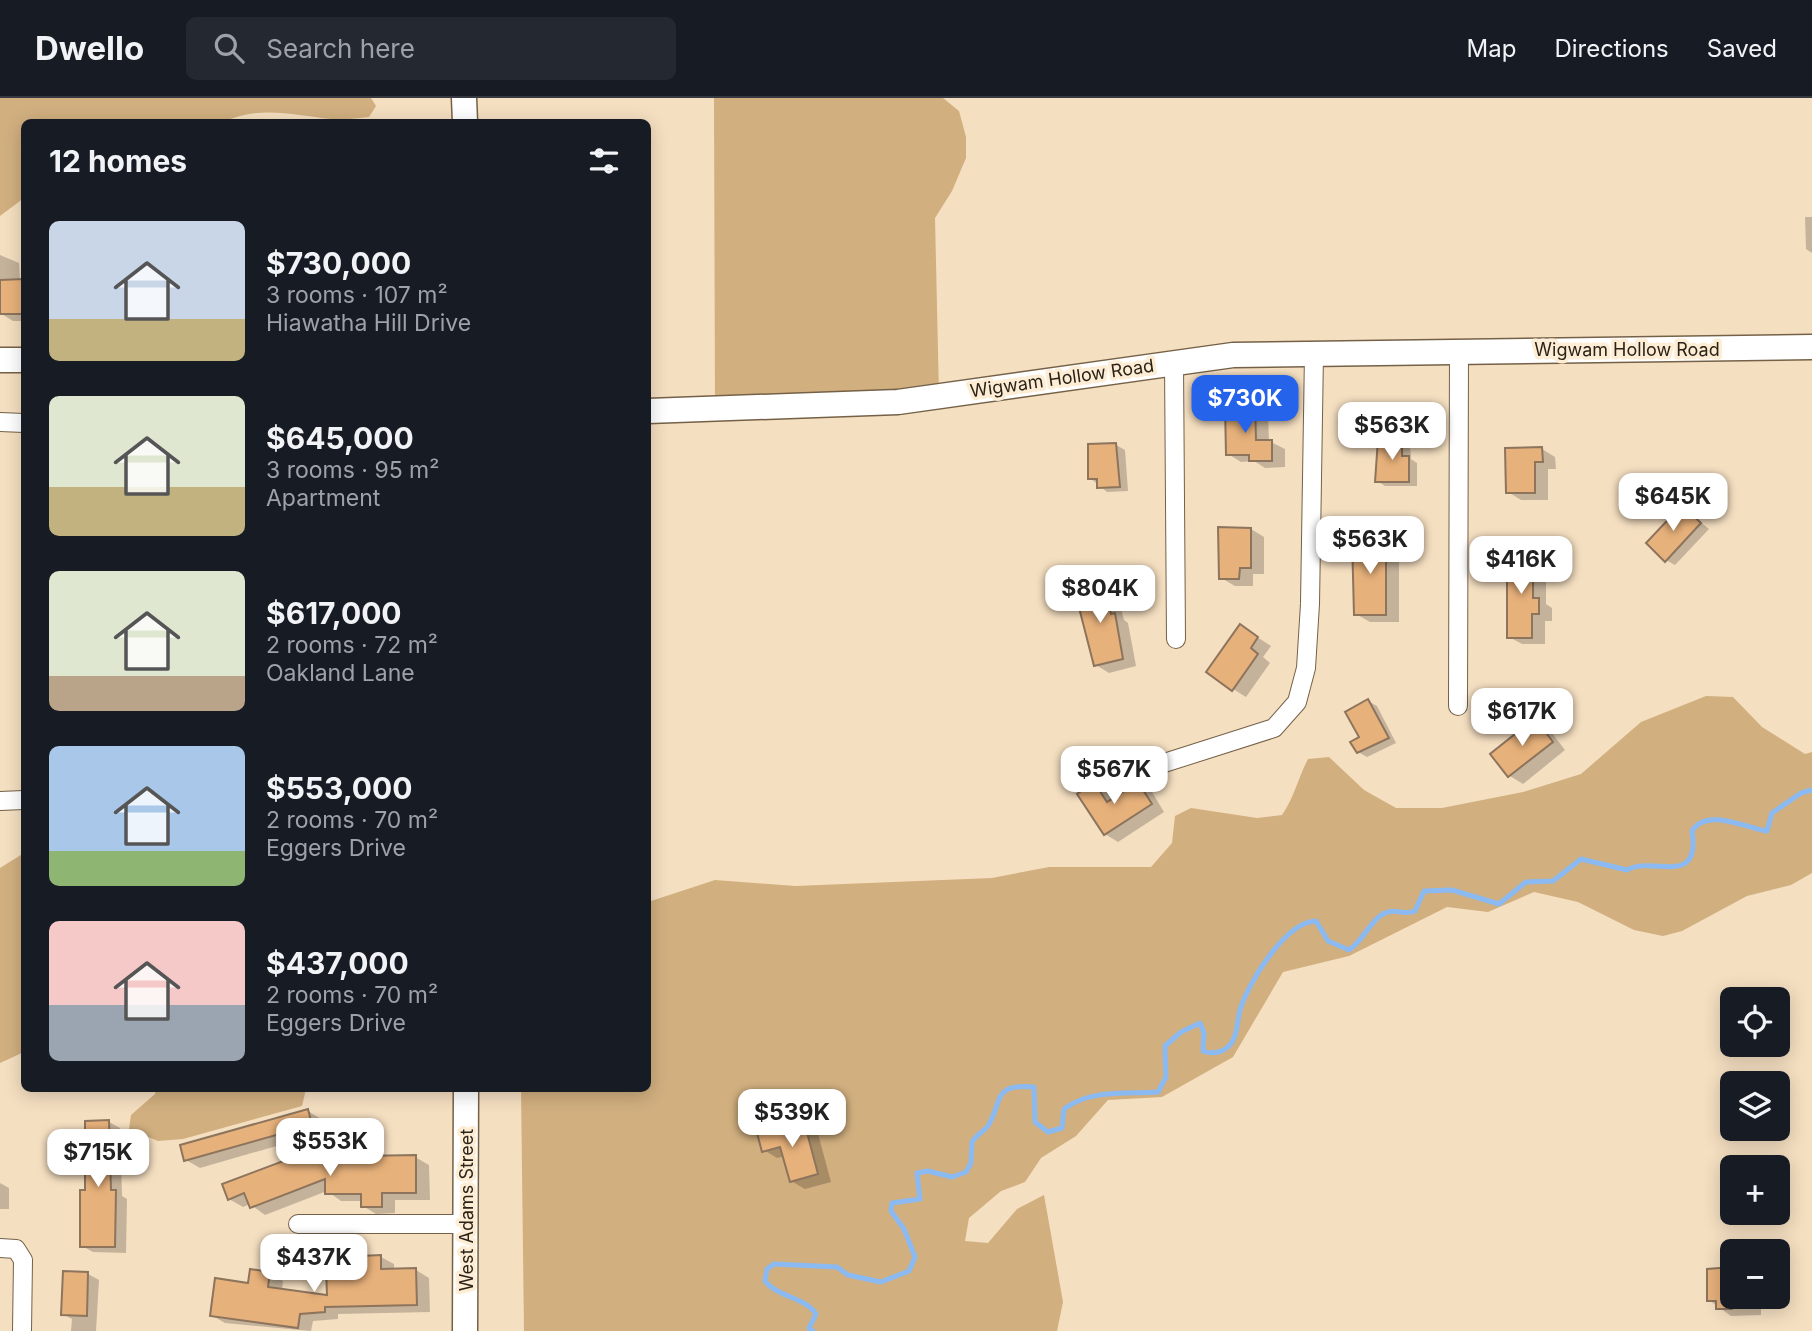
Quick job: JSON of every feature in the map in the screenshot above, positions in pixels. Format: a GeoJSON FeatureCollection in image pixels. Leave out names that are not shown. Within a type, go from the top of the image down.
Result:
{"type":"FeatureCollection","features":[{"type":"Feature","properties":{"kind":"street"},"geometry":{"type":"LineString","coordinates":[[464,98],[465,119]]}},
{"type":"Feature","properties":{"kind":"street","name":"Wigwam Hollow Road"},"geometry":{"type":"LineString","coordinates":[[651,411],[898,402],[1233,355],[1812,347]]}},
{"type":"Feature","properties":{"kind":"street"},"geometry":{"type":"LineString","coordinates":[[1458,350],[1458,706]]}},
{"type":"Feature","properties":{"kind":"street"},"geometry":{"type":"LineString","coordinates":[[1139,771],[1274,728],[1297,702],[1306,668],[1310,604],[1314,353]]}},
{"type":"Feature","properties":{"kind":"street"},"geometry":{"type":"LineString","coordinates":[[0,360],[21,360]]}},
{"type":"Feature","properties":{"kind":"street"},"geometry":{"type":"LineString","coordinates":[[1174,362],[1176,639]]}},
{"type":"Feature","properties":{"kind":"street"},"geometry":{"type":"LineString","coordinates":[[0,422],[21,423]]}},
{"type":"Feature","properties":{"kind":"street"},"geometry":{"type":"LineString","coordinates":[[0,801],[21,800]]}},
{"type":"Feature","properties":{"kind":"street","name":"West Adams Street"},"geometry":{"type":"LineString","coordinates":[[465,1331],[466,1092]]}},
{"type":"Feature","properties":{"kind":"street"},"geometry":{"type":"LineString","coordinates":[[298,1224],[466,1224]]}},
{"type":"Feature","properties":{"kind":"street"},"geometry":{"type":"LineString","coordinates":[[8,1248],[23,1260],[22,1331]]}},
{"type":"Feature","properties":{"kind":"shaded area"},"geometry":{"type":"Polygon","coordinates":[[[0,98],[371,98],[376,106],[369,117],[353,119],[263,113],[232,119],[21,119],[21,200],[0,216],[0,98]]]}},
{"type":"Feature","properties":{"kind":"shaded area"},"geometry":{"type":"Polygon","coordinates":[[[714,98],[943,98],[959,111],[966,137],[966,158],[952,191],[935,218],[939,396],[715,408],[714,98]]]}},
{"type":"Feature","properties":{"kind":"shaded area"},"geometry":{"type":"Polygon","coordinates":[[[1706,696],[1733,697],[1762,727],[1805,754],[1812,752],[1812,873],[1791,885],[1747,896],[1682,931],[1663,936],[1634,930],[1578,902],[1534,892],[1488,912],[1447,907],[1349,956],[1283,972],[1233,1057],[1162,1097],[1108,1100],[1076,1136],[1041,1158],[1025,1182],[1001,1191],[969,1218],[965,1241],[988,1243],[1017,1209],[1044,1195],[1063,1302],[1057,1331],[524,1331],[521,1092],[651,1092],[651,901],[715,880],[795,886],[992,878],[1049,867],[1151,867],[1172,843],[1175,816],[1191,808],[1257,818],[1282,815],[1308,759],[1329,757],[1364,790],[1396,808],[1442,808],[1523,792],[1581,774],[1641,722],[1706,696]]]}},
{"type":"Feature","properties":{"kind":"shaded area"},"geometry":{"type":"Polygon","coordinates":[[[21,855],[21,1053],[0,1063],[0,868],[21,855]]]}},
{"type":"Feature","properties":{"kind":"shaded area"},"geometry":{"type":"Polygon","coordinates":[[[305,1092],[302,1106],[183,1139],[158,1141],[129,1129],[131,1115],[155,1094],[305,1092]]]}},
{"type":"Feature","properties":{"kind":"building"},"geometry":{"type":"Polygon","coordinates":[[[21,279],[21,314],[0,314],[0,280],[21,279]]]}},
{"type":"Feature","properties":{"kind":"building"},"geometry":{"type":"Polygon","coordinates":[[[1255,405],[1256,440],[1272,440],[1272,461],[1249,461],[1249,455],[1226,455],[1225,406],[1255,405]]]}},
{"type":"Feature","properties":{"kind":"building"},"geometry":{"type":"Polygon","coordinates":[[[1378,439],[1402,439],[1402,456],[1409,456],[1409,482],[1375,482],[1378,439]]]}},
{"type":"Feature","properties":{"kind":"building"},"geometry":{"type":"Polygon","coordinates":[[[1116,443],[1120,487],[1097,488],[1097,479],[1088,479],[1088,444],[1116,443]]]}},
{"type":"Feature","properties":{"kind":"building"},"geometry":{"type":"Polygon","coordinates":[[[1542,447],[1543,462],[1535,462],[1535,493],[1506,493],[1505,448],[1542,447]]]}},
{"type":"Feature","properties":{"kind":"building"},"geometry":{"type":"Polygon","coordinates":[[[1682,505],[1701,523],[1665,562],[1646,543],[1682,505]]]}},
{"type":"Feature","properties":{"kind":"building"},"geometry":{"type":"Polygon","coordinates":[[[1218,527],[1251,528],[1251,568],[1240,568],[1239,579],[1219,579],[1218,527]]]}},
{"type":"Feature","properties":{"kind":"building"},"geometry":{"type":"Polygon","coordinates":[[[1386,537],[1386,615],[1354,615],[1352,538],[1386,537]]]}},
{"type":"Feature","properties":{"kind":"building"},"geometry":{"type":"Polygon","coordinates":[[[1507,554],[1533,555],[1533,598],[1539,598],[1539,614],[1532,614],[1532,638],[1507,638],[1507,554]]]}},
{"type":"Feature","properties":{"kind":"building"},"geometry":{"type":"Polygon","coordinates":[[[1104,584],[1111,614],[1115,613],[1123,659],[1094,666],[1075,592],[1104,584]]]}},
{"type":"Feature","properties":{"kind":"building"},"geometry":{"type":"Polygon","coordinates":[[[1240,624],[1258,637],[1251,648],[1258,654],[1232,691],[1206,672],[1240,624]]]}},
{"type":"Feature","properties":{"kind":"building"},"geometry":{"type":"Polygon","coordinates":[[[1368,699],[1389,738],[1357,753],[1350,742],[1359,737],[1345,712],[1368,699]]]}},
{"type":"Feature","properties":{"kind":"building"},"geometry":{"type":"Polygon","coordinates":[[[1535,718],[1553,742],[1508,777],[1490,754],[1535,718]]]}},
{"type":"Feature","properties":{"kind":"building"},"geometry":{"type":"Polygon","coordinates":[[[1094,782],[1107,802],[1138,782],[1152,804],[1104,835],[1077,794],[1094,782]]]}},
{"type":"Feature","properties":{"kind":"building"},"geometry":{"type":"Polygon","coordinates":[[[308,1109],[312,1125],[184,1161],[180,1145],[308,1109]]]}},
{"type":"Feature","properties":{"kind":"building"},"geometry":{"type":"Polygon","coordinates":[[[109,1120],[111,1190],[116,1190],[115,1247],[80,1247],[80,1190],[85,1190],[85,1121],[109,1120]]]}},
{"type":"Feature","properties":{"kind":"building"},"geometry":{"type":"Polygon","coordinates":[[[804,1121],[818,1174],[790,1182],[780,1147],[762,1152],[757,1133],[804,1121]]]}},
{"type":"Feature","properties":{"kind":"building"},"geometry":{"type":"Polygon","coordinates":[[[302,1154],[303,1157],[416,1155],[416,1193],[382,1193],[382,1207],[361,1207],[361,1194],[325,1194],[325,1179],[250,1208],[244,1193],[228,1200],[222,1184],[302,1154]]]}},
{"type":"Feature","properties":{"kind":"building"},"geometry":{"type":"Polygon","coordinates":[[[381,1255],[381,1269],[416,1268],[417,1305],[325,1307],[325,1312],[300,1314],[298,1328],[210,1316],[215,1278],[248,1283],[250,1269],[270,1272],[268,1287],[327,1295],[326,1269],[360,1268],[360,1256],[381,1255]]]}},
{"type":"Feature","properties":{"kind":"building"},"geometry":{"type":"Polygon","coordinates":[[[1720,1268],[1720,1309],[1716,1309],[1716,1301],[1707,1301],[1707,1269],[1720,1268]]]}},
{"type":"Feature","properties":{"kind":"building"},"geometry":{"type":"Polygon","coordinates":[[[63,1271],[88,1272],[87,1316],[61,1315],[63,1271]]]}},
{"type":"Feature","properties":{"kind":"waterway"},"geometry":{"type":"LineString","coordinates":[[813,1331],[809,1328],[816,1314],[805,1304],[770,1286],[765,1281],[767,1269],[774,1264],[837,1267],[848,1275],[881,1282],[909,1271],[915,1257],[904,1229],[891,1211],[892,1203],[920,1199],[917,1173],[928,1171],[952,1177],[966,1172],[971,1163],[972,1142],[988,1126],[1005,1091],[1011,1088],[1034,1087],[1035,1122],[1048,1132],[1062,1128],[1064,1109],[1085,1098],[1158,1092],[1166,1077],[1165,1046],[1181,1032],[1200,1023],[1204,1033],[1203,1051],[1215,1053],[1226,1048],[1234,1038],[1244,998],[1259,970],[1280,942],[1304,924],[1316,921],[1328,941],[1349,950],[1383,914],[1391,911],[1415,911],[1424,891],[1452,890],[1499,904],[1526,882],[1553,881],[1581,859],[1627,870],[1637,866],[1682,865],[1689,859],[1693,849],[1692,831],[1698,824],[1707,820],[1727,821],[1767,831],[1772,813],[1801,793],[1812,790]]}}]}
